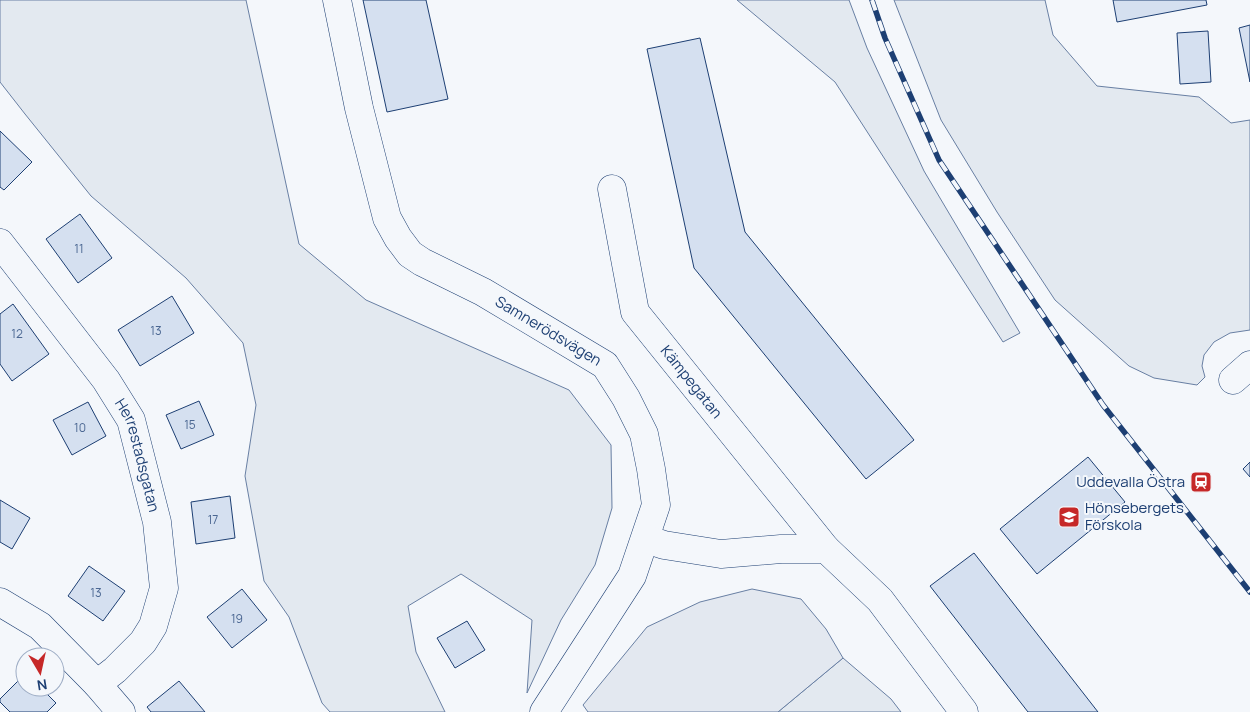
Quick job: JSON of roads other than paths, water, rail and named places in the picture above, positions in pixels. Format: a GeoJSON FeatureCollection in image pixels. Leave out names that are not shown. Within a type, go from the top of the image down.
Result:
{"type":"FeatureCollection","features":[{"type":"Feature","properties":{"kind":"street","name":"Samnerödsvägen"},"geometry":{"type":"LineString","coordinates":[[336,0],[387,218],[398,238],[410,254],[422,262],[483,292],[605,365],[626,398],[644,434],[656,505],[646,539],[632,576],[544,712]]}},
{"type":"Feature","properties":{"kind":"street","name":"Kämpegatan"},"geometry":{"type":"LineString","coordinates":[[612,188],[635,312],[826,549],[880,600],[964,712]]}},
{"type":"Feature","properties":{"kind":"street","name":"Herrestadsgatan"},"geometry":{"type":"LineString","coordinates":[[0,243],[106,380],[131,420],[158,522],[164,588],[153,626],[142,642],[115,670],[97,684]]}},
{"type":"Feature","properties":{"kind":"street"},"geometry":{"type":"LineString","coordinates":[[646,539],[664,545],[721,554],[781,549],[826,549]]}},
{"type":"Feature","properties":{"kind":"street"},"geometry":{"type":"LineString","coordinates":[[0,602],[40,626],[97,684],[121,712]]}},
{"type":"Feature","properties":{"kind":"railway"},"geometry":{"type":"LineString","coordinates":[[872,0],[885,38],[939,160],[1103,405],[1250,592]]}},
{"type":"Feature","properties":{"kind":"place","name":"Uddevalla Östra"},"geometry":{"type":"Point","coordinates":[1201,482]}},
{"type":"Feature","properties":{"kind":"place","name":"Hönsebergets Förskola"},"geometry":{"type":"Point","coordinates":[1069,517]}}]}
